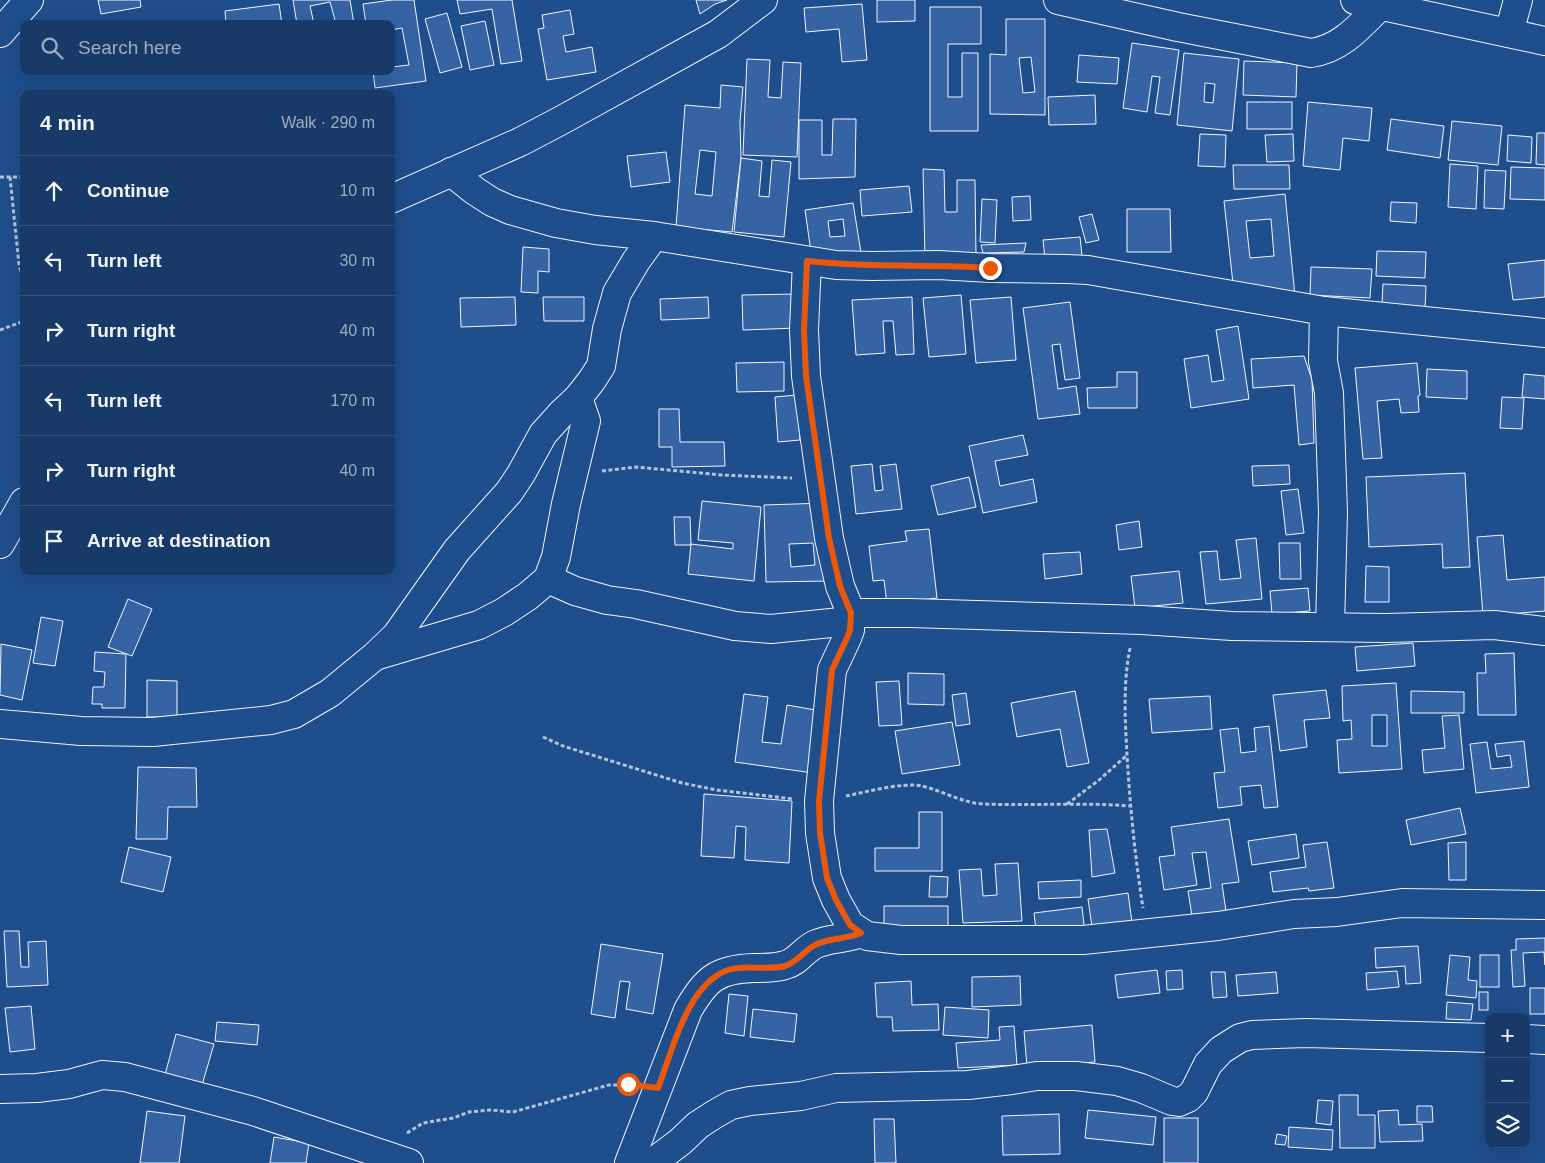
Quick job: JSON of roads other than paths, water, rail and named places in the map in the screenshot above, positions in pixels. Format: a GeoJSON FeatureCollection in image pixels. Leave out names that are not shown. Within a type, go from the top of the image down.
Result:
{"type":"FeatureCollection","features":[{"type":"Feature","properties":{"kind":"street"},"geometry":{"type":"LineString","coordinates":[[0,33],[29,0]]}},
{"type":"Feature","properties":{"kind":"street"},"geometry":{"type":"LineString","coordinates":[[395,197],[520,142],[560,121],[718,34],[763,0]]}},
{"type":"Feature","properties":{"kind":"street"},"geometry":{"type":"LineString","coordinates":[[1058,0],[1178,27],[1311,53],[1325,52],[1342,42],[1368,3],[1545,41]]}},
{"type":"Feature","properties":{"kind":"street"},"geometry":{"type":"LineString","coordinates":[[1509,33],[1518,0]]}},
{"type":"Feature","properties":{"kind":"street"},"geometry":{"type":"LineString","coordinates":[[451,172],[474,191],[510,210],[556,223],[596,230],[719,245],[807,261],[872,266],[938,265],[1088,270],[1324,311],[1545,333]]}},
{"type":"Feature","properties":{"kind":"street"},"geometry":{"type":"LineString","coordinates":[[0,724],[73,730],[153,732],[271,720],[294,714],[330,693],[396,636],[457,550],[509,492],[544,434],[578,398],[601,366],[617,293],[636,260],[654,236]]}},
{"type":"Feature","properties":{"kind":"street"},"geometry":{"type":"LineString","coordinates":[[807,261],[804,330],[806,376],[833,560],[851,617],[844,647],[832,670],[819,801],[820,833],[827,878],[836,900],[850,925],[861,933],[901,940],[1051,941],[1083,940],[1148,933],[1246,922],[1294,914],[1337,912],[1402,903],[1545,905]]}},
{"type":"Feature","properties":{"kind":"street"},"geometry":{"type":"LineString","coordinates":[[1324,311],[1323,361],[1328,393],[1333,512],[1330,626]]}},
{"type":"Feature","properties":{"kind":"street"},"geometry":{"type":"LineString","coordinates":[[375,656],[479,625],[504,612],[528,596],[548,579],[556,557],[586,421],[578,398]]}},
{"type":"Feature","properties":{"kind":"street"},"geometry":{"type":"LineString","coordinates":[[0,544],[20,509]]}},
{"type":"Feature","properties":{"kind":"street"},"geometry":{"type":"LineString","coordinates":[[548,579],[575,591],[608,600],[636,604],[735,626],[771,629],[851,617],[895,613],[1142,620],[1232,626],[1395,628],[1494,625],[1545,632]]}},
{"type":"Feature","properties":{"kind":"street"},"geometry":{"type":"LineString","coordinates":[[629,1163],[688,1010],[700,991],[714,977],[728,970],[738,968],[786,965],[819,943],[849,938],[861,933]]}},
{"type":"Feature","properties":{"kind":"street"},"geometry":{"type":"LineString","coordinates":[[652,1163],[680,1142],[698,1125],[731,1105],[750,1101],[802,1096],[836,1088],[968,1085],[1037,1076],[1076,1076],[1117,1081],[1179,1102],[1188,1098],[1194,1092],[1208,1064],[1221,1050],[1240,1038],[1252,1035],[1306,1033],[1485,1038]]}},
{"type":"Feature","properties":{"kind":"street"},"geometry":{"type":"LineString","coordinates":[[1530,1039],[1545,1040]]}},
{"type":"Feature","properties":{"kind":"street"},"geometry":{"type":"LineString","coordinates":[[0,1089],[69,1084],[102,1075],[125,1077],[253,1111],[399,1160]]}}]}
